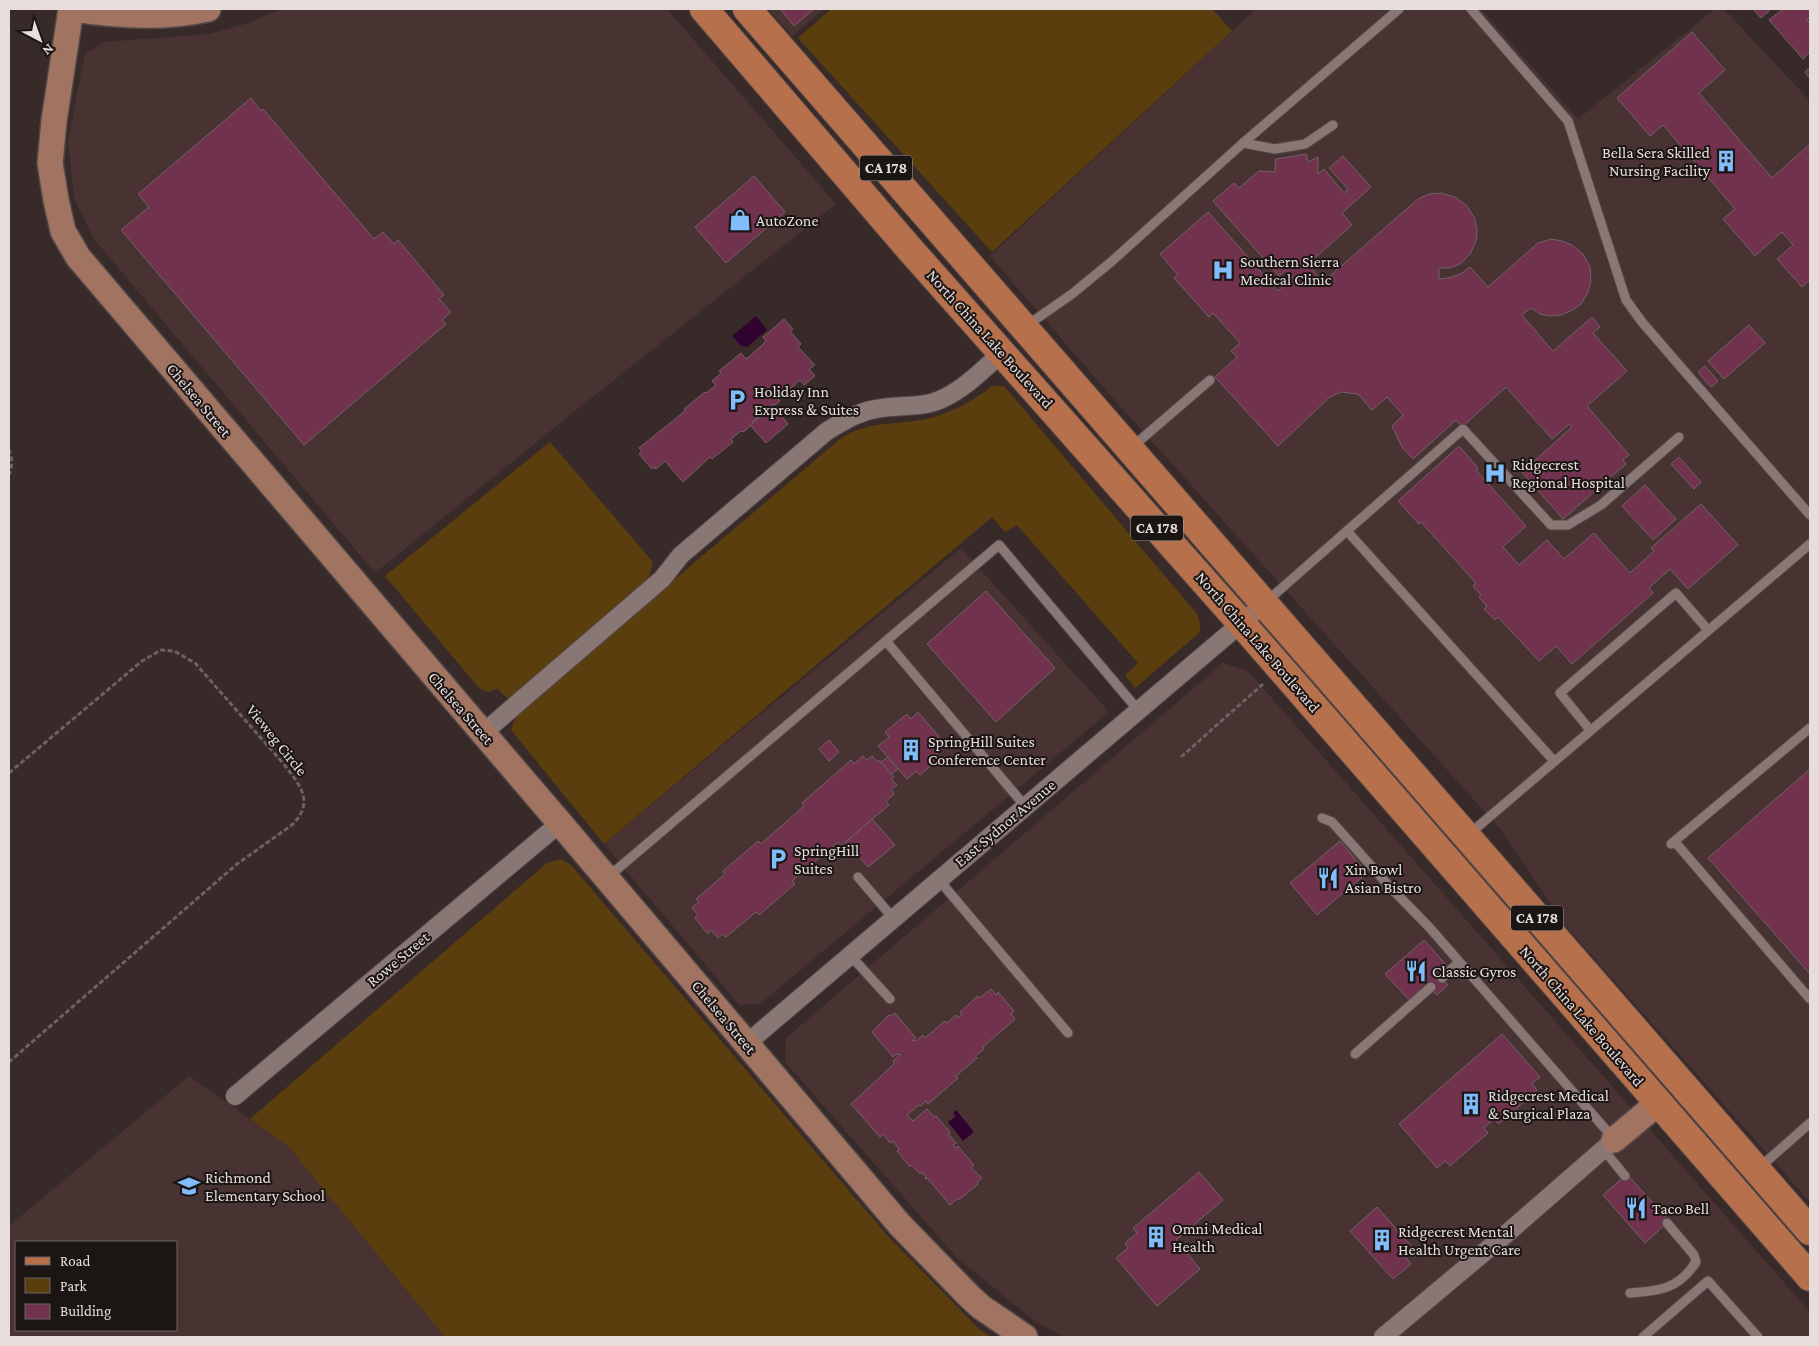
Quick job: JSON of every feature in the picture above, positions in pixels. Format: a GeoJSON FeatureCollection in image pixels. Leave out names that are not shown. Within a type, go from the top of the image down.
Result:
{"type":"FeatureCollection","features":[{"type":"Feature","properties":{"kind":"main road","name":"North China Lake Boulevard"},"geometry":{"type":"LineString","coordinates":[[704,9],[907,246],[1242,624],[1810,1277]]}},
{"type":"Feature","properties":{"kind":"main road","name":"North China Lake Boulevard"},"geometry":{"type":"LineString","coordinates":[[747,9],[1026,327],[1129,449],[1810,1231]]}},
{"type":"Feature","properties":{"kind":"main road"},"geometry":{"type":"LineString","coordinates":[[907,246],[919,247],[931,252],[986,313],[1003,327],[1010,330],[1026,327]]}},
{"type":"Feature","properties":{"kind":"street"},"geometry":{"type":"LineString","coordinates":[[72,9],[150,16],[208,9]]}},
{"type":"Feature","properties":{"kind":"street","name":"Chelsea Street"},"geometry":{"type":"LineString","coordinates":[[72,9],[54,121],[50,164],[63,231],[78,257],[900,1225],[930,1258],[981,1307],[1025,1337]]}},
{"type":"Feature","properties":{"kind":"street"},"geometry":{"type":"LineString","coordinates":[[482,733],[662,579],[680,555],[827,431],[850,418],[875,409],[921,405],[944,399],[970,382],[1002,353]]}},
{"type":"Feature","properties":{"kind":"street","name":"East Sydnor Avenue"},"geometry":{"type":"LineString","coordinates":[[746,1044],[1265,603]]}},
{"type":"Feature","properties":{"kind":"street","name":"Rowe Street"},"geometry":{"type":"LineString","coordinates":[[235,1096],[560,823]]}},
{"type":"Feature","properties":{"kind":"street"},"geometry":{"type":"LineString","coordinates":[[1383,1337],[1658,1103]]}},
{"type":"Feature","properties":{"kind":"lane"},"geometry":{"type":"LineString","coordinates":[[1026,327],[1072,294],[1110,262],[1243,143],[1399,9]]}},
{"type":"Feature","properties":{"kind":"lane"},"geometry":{"type":"LineString","coordinates":[[1471,9],[1568,121],[1626,300],[1660,343],[1810,515]]}},
{"type":"Feature","properties":{"kind":"lane"},"geometry":{"type":"LineString","coordinates":[[1243,143],[1275,149],[1305,144],[1333,125]]}},
{"type":"Feature","properties":{"kind":"lane"},"geometry":{"type":"LineString","coordinates":[[1129,449],[1210,380]]}},
{"type":"Feature","properties":{"kind":"lane"},"geometry":{"type":"LineString","coordinates":[[1265,603],[1463,429],[1551,525],[1568,525],[1601,505],[1679,437]]}},
{"type":"Feature","properties":{"kind":"lane"},"geometry":{"type":"LineString","coordinates":[[1347,531],[1554,760]]}},
{"type":"Feature","properties":{"kind":"lane"},"geometry":{"type":"LineString","coordinates":[[1466,836],[1810,544]]}},
{"type":"Feature","properties":{"kind":"lane"},"geometry":{"type":"LineString","coordinates":[[607,878],[999,545],[1138,710]]}},
{"type":"Feature","properties":{"kind":"lane"},"geometry":{"type":"LineString","coordinates":[[1590,730],[1560,693],[1676,593],[1708,630]]}},
{"type":"Feature","properties":{"kind":"lane"},"geometry":{"type":"LineString","coordinates":[[886,641],[1025,806]]}},
{"type":"Feature","properties":{"kind":"lane"},"geometry":{"type":"LineString","coordinates":[[1810,728],[1673,843],[1810,999]]}},
{"type":"Feature","properties":{"kind":"lane"},"geometry":{"type":"LineString","coordinates":[[1322,818],[1332,822],[1459,962],[1609,1144],[1625,1176]]}},
{"type":"Feature","properties":{"kind":"lane"},"geometry":{"type":"LineString","coordinates":[[858,877],[893,918]]}},
{"type":"Feature","properties":{"kind":"lane"},"geometry":{"type":"LineString","coordinates":[[938,880],[1068,1033]]}},
{"type":"Feature","properties":{"kind":"lane"},"geometry":{"type":"LineString","coordinates":[[850,954],[890,999]]}},
{"type":"Feature","properties":{"kind":"lane"},"geometry":{"type":"LineString","coordinates":[[1442,978],[1459,962]]}},
{"type":"Feature","properties":{"kind":"lane"},"geometry":{"type":"LineString","coordinates":[[1355,1054],[1430,987]]}},
{"type":"Feature","properties":{"kind":"lane"},"geometry":{"type":"LineString","coordinates":[[1757,1170],[1810,1123]]}},
{"type":"Feature","properties":{"kind":"lane"},"geometry":{"type":"LineString","coordinates":[[1630,1293],[1657,1292],[1681,1279],[1696,1262],[1694,1255],[1667,1223]]}},
{"type":"Feature","properties":{"kind":"lane"},"geometry":{"type":"LineString","coordinates":[[1643,1337],[1708,1281],[1758,1337]]}},
{"type":"Feature","properties":{"kind":"path"},"geometry":{"type":"LineString","coordinates":[[9,449],[12,458],[9,475]]}},
{"type":"Feature","properties":{"kind":"path","name":"Vieweg Circle"},"geometry":{"type":"LineString","coordinates":[[9,773],[142,661],[161,650],[174,650],[195,663],[282,762],[295,778],[305,798],[300,817],[292,826],[237,864],[9,1062]]}},
{"type":"Feature","properties":{"kind":"path"},"geometry":{"type":"LineString","coordinates":[[1180,757],[1264,682]]}},
{"type":"Feature","properties":{"kind":"shaded area"},"geometry":{"type":"Polygon","coordinates":[[[281,9],[667,9],[836,204],[375,573],[94,239],[74,198],[68,141],[85,54],[104,42],[209,34],[249,23],[281,9]]]}},
{"type":"Feature","properties":{"kind":"shaded area"},"geometry":{"type":"Polygon","coordinates":[[[768,9],[824,9],[792,36],[768,9]]]}},
{"type":"Feature","properties":{"kind":"shaded area","name":"Ridgecrest Regional Hospital"},"geometry":{"type":"Polygon","coordinates":[[[1256,9],[1481,9],[1578,119],[1715,9],[1724,9],[1810,101],[1810,1202],[1564,924],[1501,830],[1105,389],[990,256],[1256,9]]]}},
{"type":"Feature","properties":{"kind":"shaded area"},"geometry":{"type":"Polygon","coordinates":[[[756,316],[767,330],[747,347],[741,346],[732,336],[756,316]]]}},
{"type":"Feature","properties":{"kind":"shaded area"},"geometry":{"type":"Polygon","coordinates":[[[961,548],[1109,712],[760,1004],[739,1005],[604,844],[961,548]]]}},
{"type":"Feature","properties":{"kind":"shaded area"},"geometry":{"type":"Polygon","coordinates":[[[1223,663],[1248,671],[1810,1312],[1810,1337],[1064,1337],[1036,1322],[958,1259],[785,1062],[786,1038],[1223,663]]]}},
{"type":"Feature","properties":{"kind":"shaded area","name":"Richmond Elementary School"},"geometry":{"type":"Polygon","coordinates":[[[189,1076],[288,1146],[445,1337],[9,1337],[9,1226],[189,1076]]]}},
{"type":"Feature","properties":{"kind":"shaded area"},"geometry":{"type":"Polygon","coordinates":[[[956,1110],[974,1132],[963,1141],[948,1122],[956,1116],[953,1113],[956,1110]]]}},
{"type":"Feature","properties":{"kind":"green space"},"geometry":{"type":"Polygon","coordinates":[[[831,9],[1212,9],[1232,31],[992,252],[798,38],[831,9]]]}},
{"type":"Feature","properties":{"kind":"green space"},"geometry":{"type":"Polygon","coordinates":[[[992,386],[1004,386],[1197,614],[1200,632],[1135,688],[1125,675],[1138,663],[1017,525],[1005,532],[992,517],[604,844],[511,730],[517,713],[840,439],[865,427],[918,421],[944,414],[969,402],[992,386]]]}},
{"type":"Feature","properties":{"kind":"green space"},"geometry":{"type":"Polygon","coordinates":[[[550,442],[653,562],[646,587],[508,699],[498,689],[488,692],[479,688],[385,576],[550,442]]]}},
{"type":"Feature","properties":{"kind":"green space"},"geometry":{"type":"Polygon","coordinates":[[[561,859],[571,865],[886,1234],[980,1330],[992,1337],[445,1337],[288,1146],[250,1119],[547,863],[561,859]]]}},
{"type":"Feature","properties":{"kind":"building"},"geometry":{"type":"Polygon","coordinates":[[[780,9],[814,9],[794,26],[780,9]]]}},
{"type":"Feature","properties":{"kind":"building"},"geometry":{"type":"Polygon","coordinates":[[[1753,9],[1771,9],[1761,18],[1753,9]]]}},
{"type":"Feature","properties":{"kind":"building"},"geometry":{"type":"Polygon","coordinates":[[[1783,9],[1810,9],[1810,17],[1807,20],[1810,23],[1810,52],[1803,59],[1769,20],[1783,9]]]}},
{"type":"Feature","properties":{"kind":"building","name":"Bella Sera Skilled Nursing Facility"},"geometry":{"type":"Polygon","coordinates":[[[1692,32],[1725,70],[1699,93],[1772,178],[1810,144],[1810,280],[1802,287],[1777,259],[1793,245],[1782,232],[1755,256],[1723,219],[1735,209],[1663,125],[1650,136],[1617,98],[1692,32]]]}},
{"type":"Feature","properties":{"kind":"building"},"geometry":{"type":"Polygon","coordinates":[[[1810,67],[1810,79],[1805,72],[1810,67]]]}},
{"type":"Feature","properties":{"kind":"building"},"geometry":{"type":"Polygon","coordinates":[[[251,98],[261,111],[263,109],[374,239],[383,232],[394,244],[398,240],[444,295],[439,299],[451,312],[442,320],[446,324],[304,445],[121,230],[149,207],[138,194],[251,98]]]}},
{"type":"Feature","properties":{"kind":"building"},"geometry":{"type":"Polygon","coordinates":[[[1306,154],[1308,162],[1318,157],[1318,174],[1324,169],[1344,193],[1348,189],[1329,168],[1343,156],[1371,187],[1342,213],[1352,225],[1308,264],[1323,282],[1418,199],[1429,194],[1441,193],[1455,197],[1466,205],[1474,217],[1477,229],[1476,241],[1470,254],[1460,264],[1450,268],[1439,268],[1439,279],[1461,274],[1470,267],[1488,287],[1538,243],[1551,239],[1572,245],[1583,254],[1590,267],[1591,281],[1588,292],[1581,304],[1561,315],[1549,316],[1540,314],[1531,308],[1522,315],[1553,351],[1592,317],[1600,327],[1593,333],[1627,371],[1587,406],[1629,455],[1623,460],[1626,464],[1563,519],[1522,472],[1572,427],[1569,424],[1552,439],[1506,387],[1462,427],[1456,420],[1413,459],[1402,447],[1392,426],[1403,415],[1387,397],[1372,410],[1358,394],[1341,392],[1330,397],[1278,446],[1215,377],[1237,357],[1231,351],[1240,343],[1213,313],[1209,317],[1174,278],[1178,275],[1160,254],[1208,212],[1278,291],[1293,277],[1286,270],[1279,276],[1213,201],[1234,183],[1239,188],[1259,171],[1275,172],[1276,159],[1306,154]]]}},
{"type":"Feature","properties":{"kind":"building","name":"AutoZone"},"geometry":{"type":"Polygon","coordinates":[[[754,176],[785,212],[726,263],[695,227],[754,176]]]}},
{"type":"Feature","properties":{"kind":"building","name":"Holiday Inn Express & Suites"},"geometry":{"type":"Polygon","coordinates":[[[784,319],[793,329],[790,331],[801,344],[798,347],[815,365],[809,369],[815,376],[804,385],[800,380],[778,399],[780,401],[752,422],[746,430],[741,431],[731,439],[733,442],[712,459],[710,457],[683,482],[665,461],[656,469],[655,467],[652,469],[639,454],[642,451],[639,448],[685,411],[684,409],[716,385],[712,381],[721,373],[719,371],[741,353],[746,359],[760,347],[766,341],[763,337],[784,319]]]}},
{"type":"Feature","properties":{"kind":"building"},"geometry":{"type":"Polygon","coordinates":[[[1749,325],[1765,343],[1724,379],[1708,361],[1749,325]]]}},
{"type":"Feature","properties":{"kind":"building"},"geometry":{"type":"Polygon","coordinates":[[[1705,366],[1718,381],[1711,387],[1698,372],[1705,366]]]}},
{"type":"Feature","properties":{"kind":"building"},"geometry":{"type":"Polygon","coordinates":[[[773,406],[788,424],[766,443],[750,425],[773,406]]]}},
{"type":"Feature","properties":{"kind":"building"},"geometry":{"type":"Polygon","coordinates":[[[1459,446],[1478,468],[1476,470],[1526,526],[1503,547],[1519,565],[1547,540],[1564,559],[1594,533],[1630,573],[1654,551],[1651,548],[1701,504],[1738,545],[1688,589],[1670,569],[1649,588],[1653,593],[1572,664],[1556,646],[1539,661],[1498,617],[1495,620],[1484,609],[1487,606],[1473,586],[1476,583],[1421,522],[1419,524],[1398,501],[1459,446]]]}},
{"type":"Feature","properties":{"kind":"building"},"geometry":{"type":"Polygon","coordinates":[[[1679,457],[1701,482],[1694,489],[1671,464],[1679,457]]]}},
{"type":"Feature","properties":{"kind":"building"},"geometry":{"type":"Polygon","coordinates":[[[1645,485],[1676,519],[1653,540],[1622,506],[1645,485]]]}},
{"type":"Feature","properties":{"kind":"building"},"geometry":{"type":"Polygon","coordinates":[[[986,591],[1055,668],[996,722],[927,644],[986,591]]]}},
{"type":"Feature","properties":{"kind":"building","name":"SpringHill Suites Conference Center"},"geometry":{"type":"Polygon","coordinates":[[[918,712],[946,745],[936,754],[940,758],[920,775],[916,771],[907,779],[878,746],[889,737],[885,732],[907,714],[911,719],[918,712]]]}},
{"type":"Feature","properties":{"kind":"building"},"geometry":{"type":"Polygon","coordinates":[[[829,740],[839,752],[829,761],[819,749],[829,740]]]}},
{"type":"Feature","properties":{"kind":"building","name":"SpringHill Suites"},"geometry":{"type":"Polygon","coordinates":[[[863,756],[867,760],[872,756],[877,762],[879,760],[894,777],[891,779],[897,785],[891,790],[894,794],[886,801],[889,805],[841,846],[838,842],[792,881],[795,884],[759,915],[756,912],[726,937],[723,934],[718,938],[711,930],[708,934],[695,918],[698,915],[692,908],[699,902],[696,899],[725,874],[723,871],[758,841],[761,844],[804,806],[802,803],[851,760],[854,764],[863,756]]]}},
{"type":"Feature","properties":{"kind":"building"},"geometry":{"type":"Polygon","coordinates":[[[888,757],[898,769],[891,774],[881,762],[888,757]]]}},
{"type":"Feature","properties":{"kind":"building"},"geometry":{"type":"Polygon","coordinates":[[[1810,769],[1810,974],[1708,858],[1810,769]]]}},
{"type":"Feature","properties":{"kind":"building"},"geometry":{"type":"Polygon","coordinates":[[[872,819],[895,845],[868,867],[846,842],[872,819]]]}},
{"type":"Feature","properties":{"kind":"building","name":"Xin Bowl Asian Bistro"},"geometry":{"type":"Polygon","coordinates":[[[1340,841],[1367,873],[1317,915],[1290,883],[1340,841]]]}},
{"type":"Feature","properties":{"kind":"building","name":"Classic Gyros"},"geometry":{"type":"Polygon","coordinates":[[[1424,940],[1448,967],[1439,975],[1448,985],[1437,995],[1428,985],[1410,1001],[1385,974],[1424,940]]]}},
{"type":"Feature","properties":{"kind":"building"},"geometry":{"type":"Polygon","coordinates":[[[991,989],[996,995],[998,992],[1014,1011],[1011,1014],[1015,1019],[983,1047],[984,1049],[975,1056],[977,1058],[956,1076],[958,1078],[928,1104],[926,1101],[907,1115],[913,1121],[927,1109],[934,1117],[936,1116],[950,1132],[948,1134],[956,1143],[953,1145],[956,1148],[958,1146],[974,1165],[971,1168],[982,1178],[977,1182],[978,1184],[950,1205],[928,1179],[925,1178],[922,1172],[920,1174],[912,1165],[910,1167],[897,1151],[899,1149],[893,1141],[890,1143],[883,1134],[880,1137],[851,1104],[894,1064],[893,1061],[900,1055],[896,1054],[893,1057],[872,1032],[889,1015],[891,1016],[895,1013],[916,1038],[912,1041],[916,1041],[923,1035],[925,1038],[945,1021],[947,1023],[956,1015],[958,1018],[962,1014],[960,1012],[978,996],[980,998],[991,989]]]}},
{"type":"Feature","properties":{"kind":"building","name":"Ridgecrest Medical & Surgical Plaza"},"geometry":{"type":"Polygon","coordinates":[[[1502,1034],[1540,1077],[1532,1084],[1537,1090],[1499,1124],[1494,1119],[1484,1128],[1488,1133],[1450,1166],[1445,1161],[1437,1168],[1399,1124],[1502,1034]]]}},
{"type":"Feature","properties":{"kind":"building","name":"Omni Medical Health"},"geometry":{"type":"Polygon","coordinates":[[[1199,1172],[1223,1200],[1176,1240],[1200,1269],[1157,1306],[1116,1258],[1128,1248],[1125,1243],[1137,1233],[1133,1228],[1199,1172]]]}},
{"type":"Feature","properties":{"kind":"building","name":"Taco Bell"},"geometry":{"type":"Polygon","coordinates":[[[1627,1174],[1669,1221],[1645,1243],[1603,1195],[1627,1174]]]}},
{"type":"Feature","properties":{"kind":"building","name":"Ridgecrest Mental Health Urgent Care"},"geometry":{"type":"Polygon","coordinates":[[[1377,1207],[1413,1248],[1405,1256],[1411,1264],[1393,1279],[1350,1231],[1377,1207]]]}},
{"type":"Feature","properties":{"kind":"place","name":"Bella Sera Skilled Nursing Facility"},"geometry":{"type":"Point","coordinates":[1726,161]}},
{"type":"Feature","properties":{"kind":"place","name":"AutoZone"},"geometry":{"type":"Point","coordinates":[740,220]}},
{"type":"Feature","properties":{"kind":"place","name":"Southern Sierra Medical Clinic"},"geometry":{"type":"Point","coordinates":[1223,270]}},
{"type":"Feature","properties":{"kind":"place","name":"Holiday Inn Express & Suites"},"geometry":{"type":"Point","coordinates":[737,400]}},
{"type":"Feature","properties":{"kind":"place","name":"Ridgecrest Regional Hospital"},"geometry":{"type":"Point","coordinates":[1495,473]}},
{"type":"Feature","properties":{"kind":"place","name":"SpringHill Suites Conference Center"},"geometry":{"type":"Point","coordinates":[911,750]}},
{"type":"Feature","properties":{"kind":"place","name":"SpringHill Suites"},"geometry":{"type":"Point","coordinates":[778,859]}},
{"type":"Feature","properties":{"kind":"place","name":"Xin Bowl Asian Bistro"},"geometry":{"type":"Point","coordinates":[1328,878]}},
{"type":"Feature","properties":{"kind":"place","name":"Classic Gyros"},"geometry":{"type":"Point","coordinates":[1416,971]}},
{"type":"Feature","properties":{"kind":"place","name":"Ridgecrest Medical & Surgical Plaza"},"geometry":{"type":"Point","coordinates":[1471,1104]}},
{"type":"Feature","properties":{"kind":"place","name":"Richmond Elementary School"},"geometry":{"type":"Point","coordinates":[189,1186]}},
{"type":"Feature","properties":{"kind":"place","name":"Taco Bell"},"geometry":{"type":"Point","coordinates":[1636,1208]}},
{"type":"Feature","properties":{"kind":"place","name":"Omni Medical Health"},"geometry":{"type":"Point","coordinates":[1156,1237]}},
{"type":"Feature","properties":{"kind":"place","name":"Ridgecrest Mental Health Urgent Care"},"geometry":{"type":"Point","coordinates":[1382,1240]}}]}
